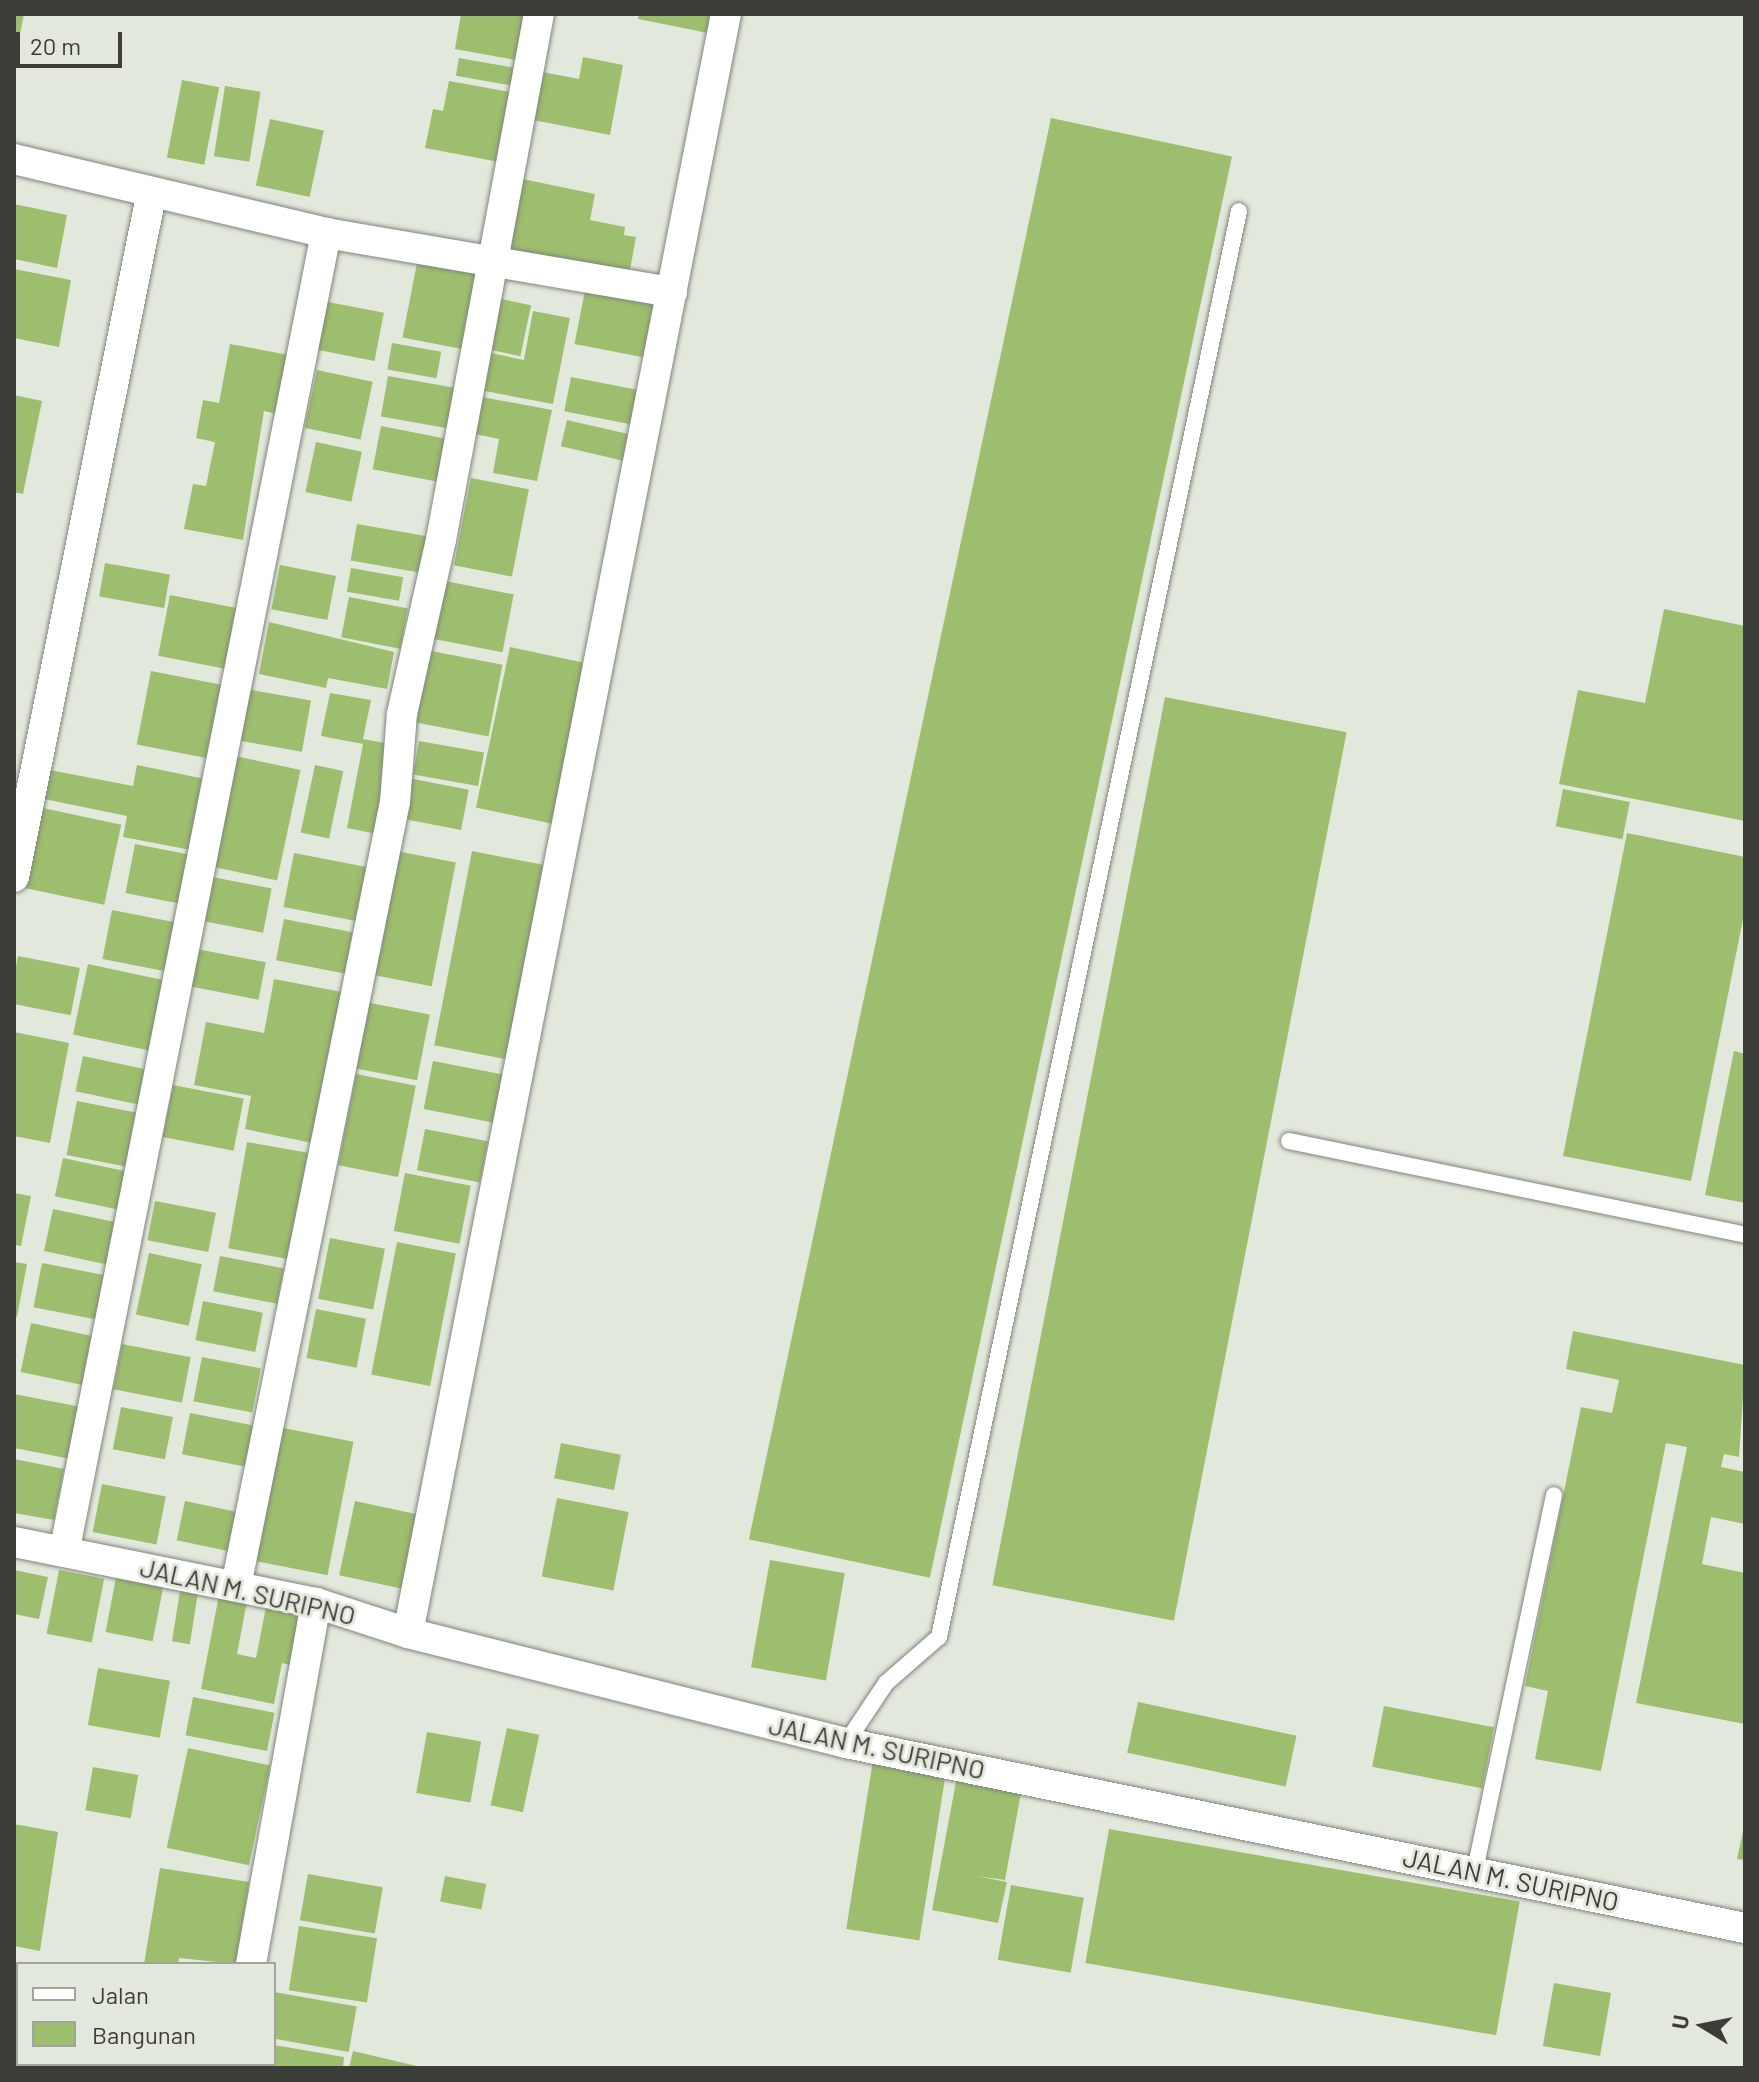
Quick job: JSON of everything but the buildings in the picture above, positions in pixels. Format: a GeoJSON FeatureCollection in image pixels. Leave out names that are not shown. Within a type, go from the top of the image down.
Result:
{"type":"FeatureCollection","features":[{"type":"Feature","properties":{"kind":"street"},"geometry":{"type":"LineString","coordinates":[[236,1586],[395,802],[402,714],[441,540],[488,262],[539,14]]}},
{"type":"Feature","properties":{"kind":"street"},"geometry":{"type":"LineString","coordinates":[[408,1633],[726,14]]}},
{"type":"Feature","properties":{"kind":"street"},"geometry":{"type":"LineString","coordinates":[[14,159],[151,196],[326,233],[672,292]]}},
{"type":"Feature","properties":{"kind":"street"},"geometry":{"type":"LineString","coordinates":[[14,877],[151,196]]}},
{"type":"Feature","properties":{"kind":"street"},"geometry":{"type":"LineString","coordinates":[[65,1548],[326,233]]}},
{"type":"Feature","properties":{"kind":"street","name":"JALAN M. SURIPNO"},"geometry":{"type":"LineString","coordinates":[[14,1542],[65,1548],[316,1603],[408,1633],[846,1743],[1745,1928]]}},
{"type":"Feature","properties":{"kind":"street"},"geometry":{"type":"LineString","coordinates":[[251,1962],[316,1603]]}},
{"type":"Feature","properties":{"kind":"lane"},"geometry":{"type":"LineString","coordinates":[[846,1743],[886,1683],[939,1637],[1239,211]]}},
{"type":"Feature","properties":{"kind":"lane"},"geometry":{"type":"LineString","coordinates":[[1289,1141],[1745,1235]]}},
{"type":"Feature","properties":{"kind":"lane"},"geometry":{"type":"LineString","coordinates":[[1475,1870],[1554,1495]]}}]}
